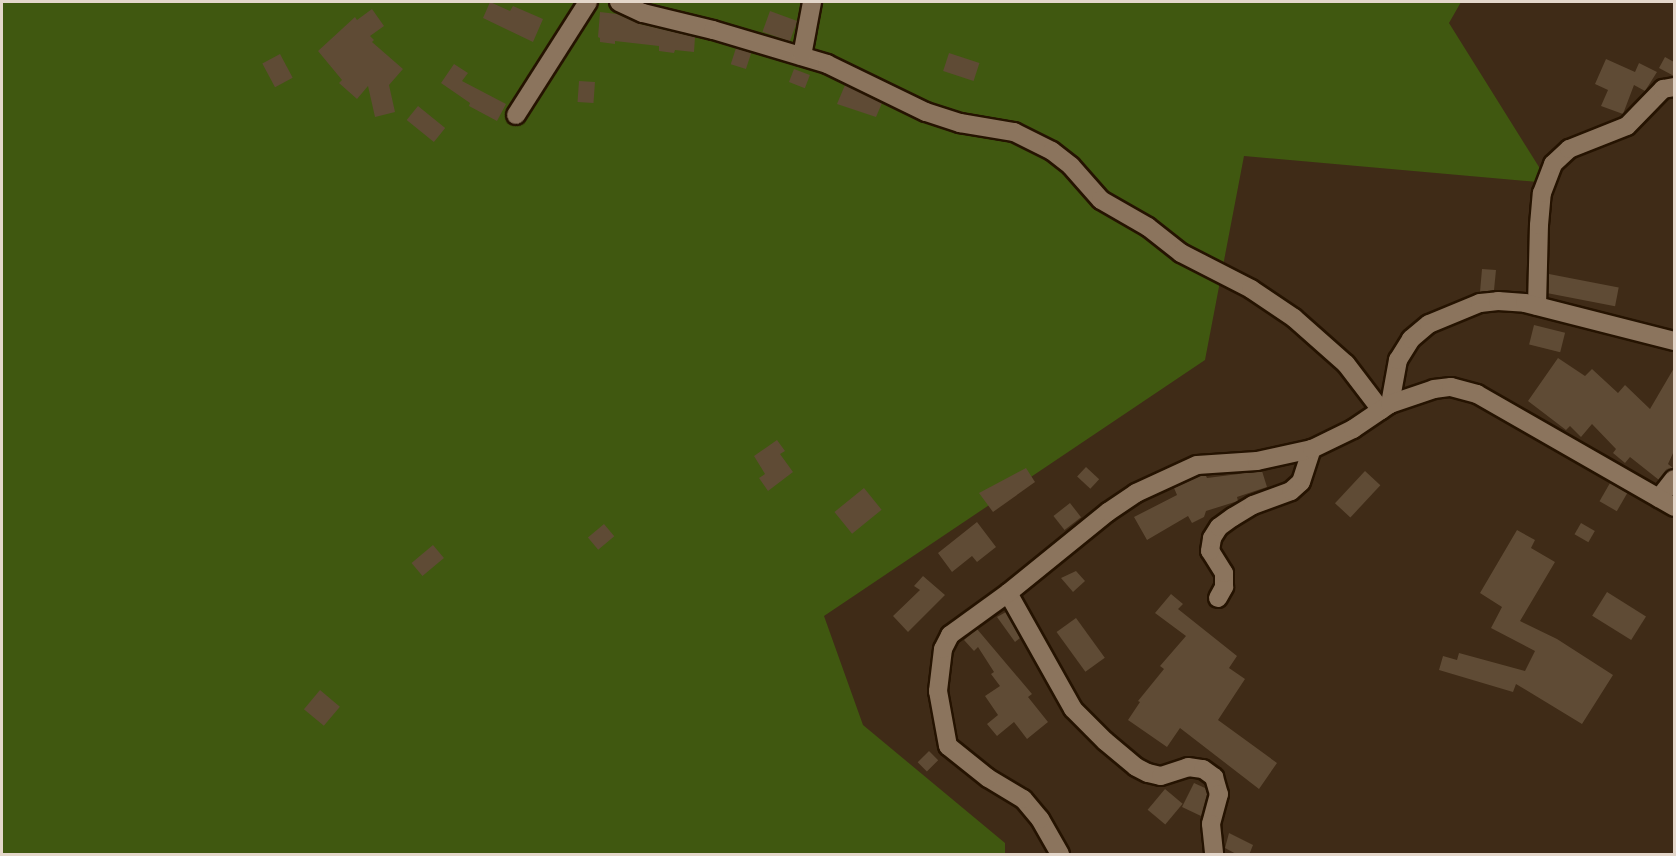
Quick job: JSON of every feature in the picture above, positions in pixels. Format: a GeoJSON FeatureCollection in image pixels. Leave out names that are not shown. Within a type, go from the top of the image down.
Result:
{"type":"FeatureCollection","features":[{"type":"Feature","properties":{"kind":"street"},"geometry":{"type":"LineString","coordinates":[[516,115],[588,2]]}},
{"type":"Feature","properties":{"kind":"street"},"geometry":{"type":"LineString","coordinates":[[619,2],[643,13],[713,30],[802,56],[854,75],[926,112],[960,123],[1014,132],[1052,151],[1071,166],[1101,200],[1148,227],[1181,253],[1251,289],[1294,318],[1347,364],[1385,407]]}},
{"type":"Feature","properties":{"kind":"street"},"geometry":{"type":"LineString","coordinates":[[802,56],[812,2]]}},
{"type":"Feature","properties":{"kind":"street"},"geometry":{"type":"LineString","coordinates":[[1537,306],[1542,193],[1553,164],[1569,149],[1627,126],[1663,89],[1674,87]]}},
{"type":"Feature","properties":{"kind":"street"},"geometry":{"type":"LineString","coordinates":[[1385,407],[1398,360],[1411,339],[1429,324],[1467,307],[1489,301],[1537,306],[1674,341]]}},
{"type":"Feature","properties":{"kind":"street"},"geometry":{"type":"LineString","coordinates":[[1060,855],[1040,819],[1023,799],[962,759],[948,746],[938,691],[944,645],[950,635],[1008,593],[1108,512],[1159,481],[1197,465],[1257,461],[1312,448],[1353,429],[1385,407],[1434,388],[1463,389],[1573,448],[1667,503],[1674,479]]}},
{"type":"Feature","properties":{"kind":"street"},"geometry":{"type":"LineString","coordinates":[[1218,598],[1224,587],[1224,573],[1210,551],[1212,538],[1219,527],[1233,517],[1254,505],[1291,491],[1301,482],[1312,448]]}},
{"type":"Feature","properties":{"kind":"street"},"geometry":{"type":"LineString","coordinates":[[1008,593],[1073,709],[1104,741],[1136,767],[1148,773],[1161,776],[1188,767],[1203,769],[1214,777],[1219,794],[1211,824],[1214,855]]}},
{"type":"Feature","properties":{"kind":"green space"},"geometry":{"type":"Polygon","coordinates":[[[2,2],[1461,2],[1449,23],[1549,183],[1244,156],[1205,360],[824,616],[863,725],[1005,843],[1005,854],[2,854],[2,2]]]}},
{"type":"Feature","properties":{"kind":"building"},"geometry":{"type":"Polygon","coordinates":[[[490,2],[510,11],[513,6],[543,19],[533,42],[483,18],[490,2]]]}},
{"type":"Feature","properties":{"kind":"building"},"geometry":{"type":"Polygon","coordinates":[[[372,9],[384,26],[370,36],[374,40],[372,42],[403,69],[389,85],[395,112],[375,117],[368,86],[357,99],[339,83],[342,80],[318,51],[355,17],[357,20],[372,9]]]}},
{"type":"Feature","properties":{"kind":"building"},"geometry":{"type":"Polygon","coordinates":[[[770,11],[797,21],[790,42],[762,32],[770,11]]]}},
{"type":"Feature","properties":{"kind":"building"},"geometry":{"type":"Polygon","coordinates":[[[600,12],[617,14],[640,24],[695,37],[694,52],[675,50],[674,53],[659,51],[659,46],[615,41],[615,44],[600,42],[598,37],[600,12]]]}},
{"type":"Feature","properties":{"kind":"building"},"geometry":{"type":"Polygon","coordinates":[[[736,48],[751,53],[746,69],[731,64],[736,48]]]}},
{"type":"Feature","properties":{"kind":"building"},"geometry":{"type":"Polygon","coordinates":[[[949,53],[979,63],[974,81],[943,71],[949,53]]]}},
{"type":"Feature","properties":{"kind":"building"},"geometry":{"type":"Polygon","coordinates":[[[280,54],[293,78],[275,87],[262,63],[280,54]]]}},
{"type":"Feature","properties":{"kind":"building"},"geometry":{"type":"Polygon","coordinates":[[[1665,57],[1674,62],[1674,76],[1659,68],[1665,57]]]}},
{"type":"Feature","properties":{"kind":"building"},"geometry":{"type":"Polygon","coordinates":[[[1606,59],[1635,72],[1639,63],[1657,72],[1645,91],[1634,85],[1623,114],[1601,106],[1608,90],[1595,84],[1606,59]]]}},
{"type":"Feature","properties":{"kind":"building"},"geometry":{"type":"Polygon","coordinates":[[[454,64],[468,73],[462,81],[506,104],[497,121],[469,106],[470,103],[441,83],[454,64]]]}},
{"type":"Feature","properties":{"kind":"building"},"geometry":{"type":"Polygon","coordinates":[[[794,69],[810,75],[805,88],[789,82],[794,69]]]}},
{"type":"Feature","properties":{"kind":"building"},"geometry":{"type":"Polygon","coordinates":[[[579,81],[595,82],[593,103],[578,102],[579,81]]]}},
{"type":"Feature","properties":{"kind":"building"},"geometry":{"type":"Polygon","coordinates":[[[845,85],[882,103],[876,117],[837,104],[845,85]]]}},
{"type":"Feature","properties":{"kind":"building"},"geometry":{"type":"Polygon","coordinates":[[[418,106],[445,128],[434,142],[407,120],[418,106]]]}},
{"type":"Feature","properties":{"kind":"building"},"geometry":{"type":"Polygon","coordinates":[[[1482,269],[1496,270],[1494,290],[1480,292],[1482,269]]]}},
{"type":"Feature","properties":{"kind":"building"},"geometry":{"type":"Polygon","coordinates":[[[1549,274],[1619,288],[1615,306],[1545,293],[1549,274]]]}},
{"type":"Feature","properties":{"kind":"building"},"geometry":{"type":"Polygon","coordinates":[[[1534,325],[1565,333],[1560,352],[1529,344],[1534,325]]]}},
{"type":"Feature","properties":{"kind":"building"},"geometry":{"type":"Polygon","coordinates":[[[1558,358],[1585,376],[1592,369],[1618,393],[1625,385],[1650,409],[1674,368],[1674,451],[1668,464],[1673,468],[1659,480],[1630,457],[1625,463],[1613,453],[1616,449],[1592,424],[1581,437],[1570,426],[1566,430],[1528,401],[1558,358]]]}},
{"type":"Feature","properties":{"kind":"building"},"geometry":{"type":"Polygon","coordinates":[[[777,440],[785,451],[780,454],[793,472],[768,491],[759,478],[765,474],[754,456],[777,440]]]}},
{"type":"Feature","properties":{"kind":"building"},"geometry":{"type":"Polygon","coordinates":[[[1086,467],[1099,479],[1090,489],[1077,477],[1086,467]]]}},
{"type":"Feature","properties":{"kind":"building"},"geometry":{"type":"Polygon","coordinates":[[[1026,468],[1035,482],[993,512],[979,493],[1026,468]]]}},
{"type":"Feature","properties":{"kind":"building"},"geometry":{"type":"Polygon","coordinates":[[[1262,471],[1267,487],[1237,497],[1238,501],[1206,511],[1204,517],[1192,523],[1188,516],[1147,540],[1134,517],[1177,495],[1174,488],[1200,476],[1207,478],[1262,471]]]}},
{"type":"Feature","properties":{"kind":"building"},"geometry":{"type":"Polygon","coordinates":[[[1365,471],[1380,485],[1350,518],[1335,503],[1365,471]]]}},
{"type":"Feature","properties":{"kind":"building"},"geometry":{"type":"Polygon","coordinates":[[[1610,483],[1627,493],[1617,511],[1600,501],[1610,483]]]}},
{"type":"Feature","properties":{"kind":"building"},"geometry":{"type":"Polygon","coordinates":[[[864,488],[882,510],[852,534],[834,512],[864,488]]]}},
{"type":"Feature","properties":{"kind":"building"},"geometry":{"type":"Polygon","coordinates":[[[1070,503],[1081,517],[1065,530],[1053,516],[1070,503]]]}},
{"type":"Feature","properties":{"kind":"building"},"geometry":{"type":"Polygon","coordinates":[[[977,522],[996,547],[977,562],[972,556],[952,572],[938,553],[977,522]]]}},
{"type":"Feature","properties":{"kind":"building"},"geometry":{"type":"Polygon","coordinates":[[[1581,523],[1595,531],[1588,542],[1574,534],[1581,523]]]}},
{"type":"Feature","properties":{"kind":"building"},"geometry":{"type":"Polygon","coordinates":[[[604,524],[614,536],[598,550],[588,537],[604,524]]]}},
{"type":"Feature","properties":{"kind":"building"},"geometry":{"type":"Polygon","coordinates":[[[1517,530],[1535,540],[1531,548],[1555,562],[1520,621],[1557,639],[1613,675],[1582,724],[1516,684],[1513,692],[1439,670],[1443,656],[1457,660],[1459,653],[1525,671],[1535,651],[1491,628],[1502,607],[1480,593],[1517,530]]]}},
{"type":"Feature","properties":{"kind":"building"},"geometry":{"type":"Polygon","coordinates":[[[433,545],[444,558],[422,576],[412,563],[433,545]]]}},
{"type":"Feature","properties":{"kind":"building"},"geometry":{"type":"Polygon","coordinates":[[[1076,571],[1085,581],[1073,592],[1061,578],[1076,571]]]}},
{"type":"Feature","properties":{"kind":"building"},"geometry":{"type":"Polygon","coordinates":[[[923,576],[945,595],[908,632],[893,616],[920,590],[914,586],[923,576]]]}},
{"type":"Feature","properties":{"kind":"building"},"geometry":{"type":"Polygon","coordinates":[[[1607,592],[1646,616],[1631,640],[1592,616],[1607,592]]]}},
{"type":"Feature","properties":{"kind":"building"},"geometry":{"type":"Polygon","coordinates":[[[1171,594],[1183,604],[1178,609],[1237,656],[1229,668],[1245,679],[1218,720],[1277,763],[1259,789],[1180,728],[1167,747],[1128,720],[1140,702],[1138,701],[1164,669],[1160,666],[1186,636],[1155,613],[1171,594]]]}},
{"type":"Feature","properties":{"kind":"building"},"geometry":{"type":"Polygon","coordinates":[[[1006,612],[1020,638],[1015,642],[997,617],[1006,612]]]}},
{"type":"Feature","properties":{"kind":"building"},"geometry":{"type":"Polygon","coordinates":[[[1076,618],[1105,658],[1085,672],[1057,632],[1076,618]]]}},
{"type":"Feature","properties":{"kind":"building"},"geometry":{"type":"Polygon","coordinates":[[[977,629],[1032,694],[1028,697],[1048,722],[1027,739],[1014,722],[997,736],[987,724],[998,715],[985,696],[1000,686],[991,674],[994,672],[978,647],[974,651],[964,640],[977,629]]]}},
{"type":"Feature","properties":{"kind":"building"},"geometry":{"type":"Polygon","coordinates":[[[320,690],[340,707],[324,726],[304,709],[320,690]]]}},
{"type":"Feature","properties":{"kind":"building"},"geometry":{"type":"Polygon","coordinates":[[[929,751],[938,760],[927,772],[918,762],[929,751]]]}},
{"type":"Feature","properties":{"kind":"building"},"geometry":{"type":"Polygon","coordinates":[[[1194,783],[1205,788],[1207,794],[1201,816],[1182,807],[1194,783]]]}},
{"type":"Feature","properties":{"kind":"building"},"geometry":{"type":"Polygon","coordinates":[[[1165,789],[1183,804],[1165,824],[1148,810],[1165,789]]]}},
{"type":"Feature","properties":{"kind":"building"},"geometry":{"type":"Polygon","coordinates":[[[1229,833],[1253,845],[1249,855],[1238,855],[1225,848],[1229,833]]]}}]}
